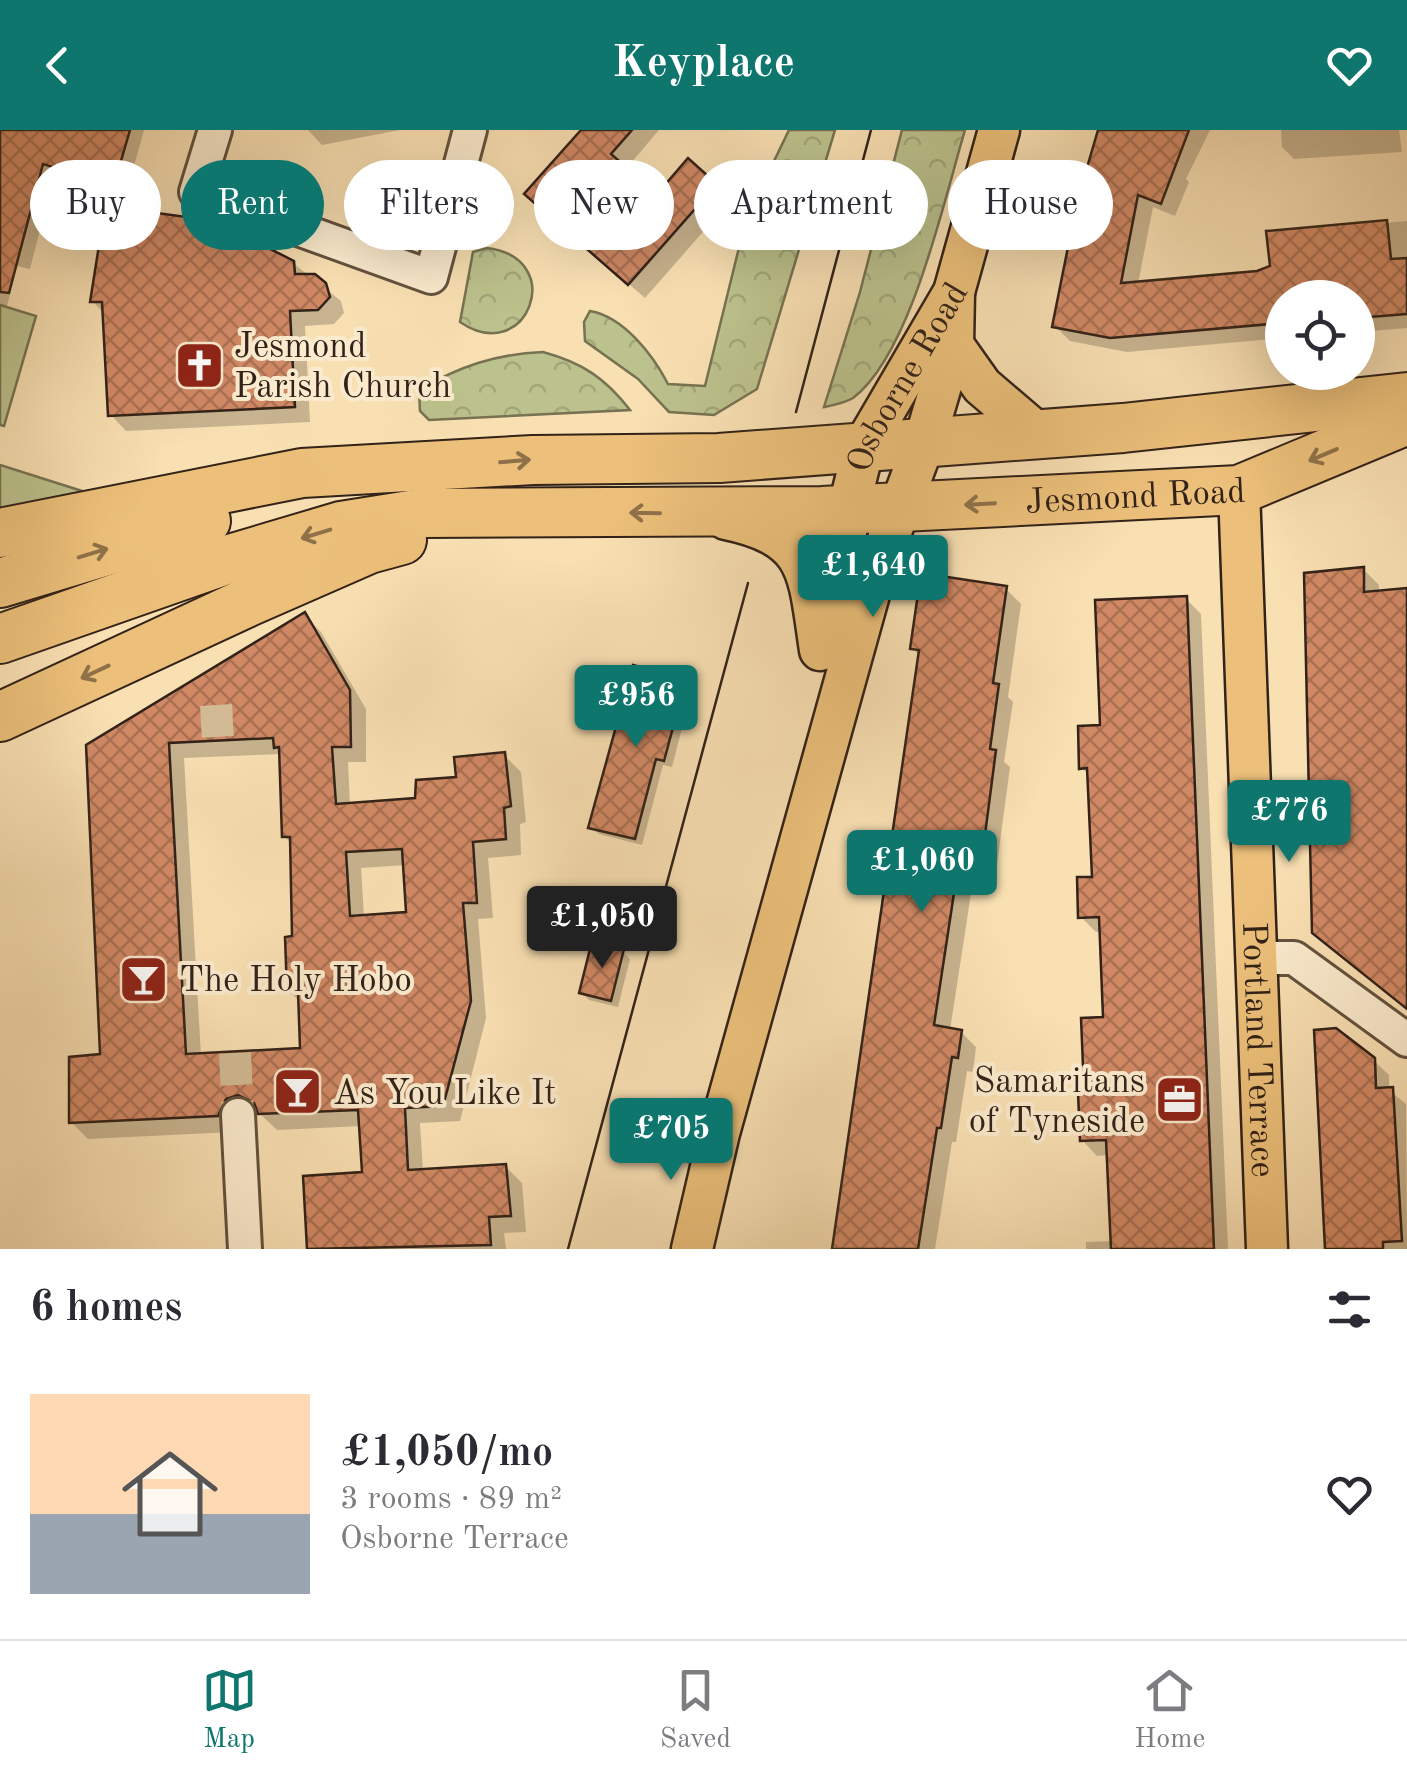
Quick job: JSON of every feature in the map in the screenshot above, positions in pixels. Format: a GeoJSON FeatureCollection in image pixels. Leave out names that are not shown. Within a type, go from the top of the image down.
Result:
{"type":"FeatureCollection","features":[{"type":"Feature","properties":{"kind":"highway","name":"Jesmond Road"},"geometry":{"type":"LineString","coordinates":[[418,469],[533,460],[719,458],[1041,434],[1407,397]]}},
{"type":"Feature","properties":{"kind":"highway","name":"Jesmond Road"},"geometry":{"type":"LineString","coordinates":[[516,511],[848,510],[1239,490],[1407,420]]}},
{"type":"Feature","properties":{"kind":"highway"},"geometry":{"type":"LineString","coordinates":[[1041,434],[1084,444],[1223,442],[1232,452],[1239,490]]}},
{"type":"Feature","properties":{"kind":"highway"},"geometry":{"type":"LineString","coordinates":[[0,533],[302,473],[418,469]]}},
{"type":"Feature","properties":{"kind":"highway"},"geometry":{"type":"LineString","coordinates":[[0,582],[164,532],[418,469]]}},
{"type":"Feature","properties":{"kind":"highway"},"geometry":{"type":"LineString","coordinates":[[0,639],[220,562],[341,526],[422,513],[516,511]]}},
{"type":"Feature","properties":{"kind":"highway"},"geometry":{"type":"LineString","coordinates":[[0,717],[369,549],[516,511]]}},
{"type":"Feature","properties":{"kind":"main road","name":"Osborne Road"},"geometry":{"type":"LineString","coordinates":[[831,723],[848,510],[864,446],[954,292],[1000,130]]}},
{"type":"Feature","properties":{"kind":"main road"},"geometry":{"type":"LineString","coordinates":[[692,1249],[831,723],[873,580],[902,508],[953,345],[954,292]]}},
{"type":"Feature","properties":{"kind":"main road"},"geometry":{"type":"LineString","coordinates":[[953,345],[982,386],[1041,434]]}},
{"type":"Feature","properties":{"kind":"main road","name":"Portland Terrace"},"geometry":{"type":"LineString","coordinates":[[1239,490],[1266,1249]]}},
{"type":"Feature","properties":{"kind":"main road"},"geometry":{"type":"LineString","coordinates":[[701,513],[756,525],[794,548],[807,576],[831,723]]}},
{"type":"Feature","properties":{"kind":"street"},"geometry":{"type":"LineString","coordinates":[[215,130],[196,192],[432,277],[470,130]]}},
{"type":"Feature","properties":{"kind":"street"},"geometry":{"type":"LineString","coordinates":[[1257,958],[1294,958],[1407,1040]]}},
{"type":"Feature","properties":{"kind":"street"},"geometry":{"type":"LineString","coordinates":[[238,1115],[245,1249]]}},
{"type":"Feature","properties":{"kind":"green space"},"geometry":{"type":"Polygon","coordinates":[[[789,130],[835,130],[826,160],[775,160],[789,130]]]}},
{"type":"Feature","properties":{"kind":"green space"},"geometry":{"type":"Polygon","coordinates":[[[902,130],[965,130],[957,160],[948,160],[948,191],[936,234],[892,347],[874,377],[853,398],[824,407],[871,250],[928,250],[928,160],[894,160],[902,130]]]}},
{"type":"Feature","properties":{"kind":"green space"},"geometry":{"type":"Polygon","coordinates":[[[493,250],[512,256],[527,270],[532,288],[529,306],[520,321],[504,331],[484,332],[460,322],[473,252],[493,250]]]}},
{"type":"Feature","properties":{"kind":"green space"},"geometry":{"type":"Polygon","coordinates":[[[738,250],[799,250],[757,389],[714,415],[669,412],[638,379],[585,341],[584,322],[590,311],[626,329],[646,350],[668,384],[705,386],[738,250]]]}},
{"type":"Feature","properties":{"kind":"green space"},"geometry":{"type":"Polygon","coordinates":[[[0,305],[36,316],[4,426],[0,425],[0,305]]]}},
{"type":"Feature","properties":{"kind":"green space"},"geometry":{"type":"Polygon","coordinates":[[[543,352],[592,373],[630,410],[429,420],[420,411],[419,390],[449,374],[494,359],[543,352]]]}},
{"type":"Feature","properties":{"kind":"green space"},"geometry":{"type":"Polygon","coordinates":[[[0,465],[101,497],[0,510],[0,465]]]}},
{"type":"Feature","properties":{"kind":"building"},"geometry":{"type":"Polygon","coordinates":[[[0,130],[130,130],[121,160],[30,160],[30,213],[9,293],[0,292],[0,130]]]}},
{"type":"Feature","properties":{"kind":"building"},"geometry":{"type":"Polygon","coordinates":[[[581,130],[632,130],[611,154],[618,160],[554,160],[581,130]]]}},
{"type":"Feature","properties":{"kind":"building"},"geometry":{"type":"Polygon","coordinates":[[[1098,130],[1189,130],[1161,204],[1138,195],[1121,283],[1257,271],[1270,266],[1266,231],[1387,220],[1391,259],[1407,258],[1407,314],[1375,317],[1375,280],[1265,280],[1265,324],[1110,338],[1052,327],[1067,250],[1113,250],[1113,160],[1089,160],[1098,130]]]}},
{"type":"Feature","properties":{"kind":"building"},"geometry":{"type":"Polygon","coordinates":[[[688,158],[694,163],[694,210],[674,233],[674,174],[688,158]]]}},
{"type":"Feature","properties":{"kind":"building"},"geometry":{"type":"Polygon","coordinates":[[[534,183],[534,203],[524,194],[534,183]]]}},
{"type":"Feature","properties":{"kind":"building"},"geometry":{"type":"Polygon","coordinates":[[[161,214],[181,216],[181,250],[272,250],[294,261],[295,274],[315,274],[326,283],[330,297],[318,310],[290,311],[295,407],[108,416],[102,302],[90,302],[98,250],[161,250],[161,214]]]}},
{"type":"Feature","properties":{"kind":"building"},"geometry":{"type":"Polygon","coordinates":[[[588,250],[659,250],[628,285],[588,250]]]}},
{"type":"Feature","properties":{"kind":"building"},"geometry":{"type":"Polygon","coordinates":[[[1364,567],[1364,592],[1407,588],[1407,1009],[1312,933],[1304,573],[1364,567]]]}},
{"type":"Feature","properties":{"kind":"building"},"geometry":{"type":"Polygon","coordinates":[[[921,573],[1007,586],[993,683],[999,684],[990,749],[996,750],[983,850],[961,847],[934,1025],[962,1030],[958,1058],[952,1057],[941,1128],[937,1128],[918,1249],[832,1249],[919,650],[910,649],[921,573]]]}},
{"type":"Feature","properties":{"kind":"building"},"geometry":{"type":"Polygon","coordinates":[[[1187,596],[1214,1249],[1111,1249],[1106,1140],[1080,1141],[1078,1092],[1084,1091],[1081,1018],[1103,1017],[1099,917],[1078,918],[1077,877],[1092,877],[1087,768],[1079,769],[1078,726],[1100,725],[1095,600],[1187,596]]]}},
{"type":"Feature","properties":{"kind":"building"},"geometry":{"type":"Polygon","coordinates":[[[305,612],[350,690],[351,747],[332,747],[336,804],[415,798],[416,780],[456,777],[454,757],[505,752],[511,806],[504,808],[506,839],[473,842],[477,903],[463,903],[471,1001],[443,1106],[405,1108],[408,1170],[506,1164],[511,1216],[489,1217],[491,1245],[307,1249],[303,1176],[362,1172],[358,1110],[258,1114],[254,1103],[238,1095],[226,1099],[218,1116],[69,1123],[69,1057],[100,1054],[86,745],[305,612]],[[273,738],[169,743],[186,1054],[300,1048],[298,992],[287,992],[285,937],[292,936],[290,837],[282,837],[279,747],[274,748],[273,738]],[[402,849],[346,852],[350,916],[406,912],[402,849]]]}},
{"type":"Feature","properties":{"kind":"building"},"geometry":{"type":"Polygon","coordinates":[[[633,665],[686,679],[664,761],[656,759],[635,839],[588,828],[633,665]]]}},
{"type":"Feature","properties":{"kind":"building"},"geometry":{"type":"Polygon","coordinates":[[[592,941],[624,949],[611,1001],[579,993],[592,941]]]}},
{"type":"Feature","properties":{"kind":"building"},"geometry":{"type":"Polygon","coordinates":[[[1336,1028],[1375,1058],[1376,1088],[1393,1087],[1402,1241],[1383,1242],[1383,1249],[1325,1249],[1314,1030],[1336,1028]]]}},
{"type":"Feature","properties":{"kind":"tunnel"},"geometry":{"type":"LineString","coordinates":[[216,705],[218,741]]}},
{"type":"Feature","properties":{"kind":"tunnel"},"geometry":{"type":"LineString","coordinates":[[235,1053],[238,1115]]}},
{"type":"Feature","properties":{"kind":"tram line"},"geometry":{"type":"LineString","coordinates":[[796,412],[871,130]]}},
{"type":"Feature","properties":{"kind":"tram line"},"geometry":{"type":"LineString","coordinates":[[568,1249],[748,583]]}},
{"type":"Feature","properties":{"kind":"place","name":"Jesmond Parish Church"},"geometry":{"type":"Point","coordinates":[199,365]}},
{"type":"Feature","properties":{"kind":"place","name":"The Holy Hobo"},"geometry":{"type":"Point","coordinates":[144,979]}},
{"type":"Feature","properties":{"kind":"place","name":"As You Like It"},"geometry":{"type":"Point","coordinates":[298,1092]}},
{"type":"Feature","properties":{"kind":"place","name":"Samaritans of Tyneside"},"geometry":{"type":"Point","coordinates":[1180,1100]}}]}
